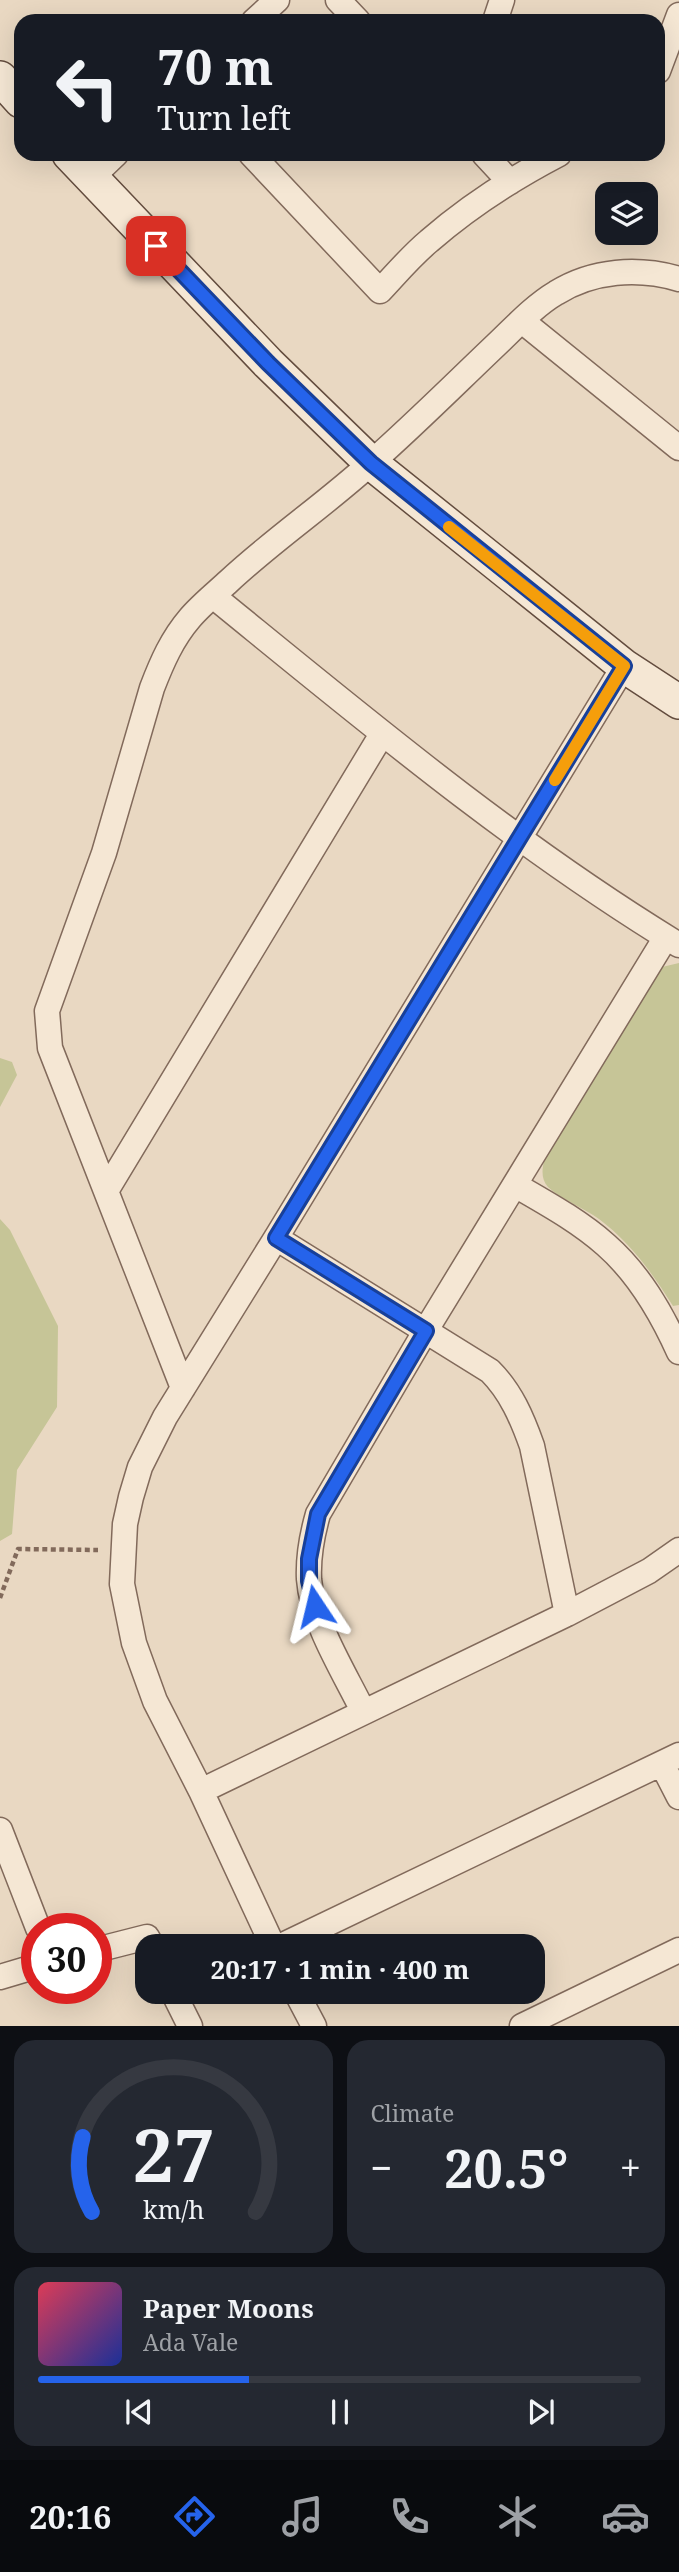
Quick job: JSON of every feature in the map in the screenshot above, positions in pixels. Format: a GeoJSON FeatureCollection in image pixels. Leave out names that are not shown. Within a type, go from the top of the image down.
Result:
{"type":"FeatureCollection","features":[{"type":"Feature","properties":{"kind":"main road"},"geometry":{"type":"LineString","coordinates":[[0,78],[14,93]]}},
{"type":"Feature","properties":{"kind":"main road"},"geometry":{"type":"LineString","coordinates":[[76,161],[268,363],[371,463],[624,666],[679,702]]}},
{"type":"Feature","properties":{"kind":"street"},"geometry":{"type":"LineString","coordinates":[[262,14],[277,0]]}},
{"type":"Feature","properties":{"kind":"street"},"geometry":{"type":"LineString","coordinates":[[338,0],[351,14]]}},
{"type":"Feature","properties":{"kind":"street"},"geometry":{"type":"LineString","coordinates":[[665,52],[679,15]]}},
{"type":"Feature","properties":{"kind":"street"},"geometry":{"type":"LineString","coordinates":[[92,178],[109,161]]}},
{"type":"Feature","properties":{"kind":"street"},"geometry":{"type":"LineString","coordinates":[[258,161],[380,291],[426,243],[510,181],[546,161]]}},
{"type":"Feature","properties":{"kind":"street"},"geometry":{"type":"LineString","coordinates":[[491,161],[510,181]]}},
{"type":"Feature","properties":{"kind":"street"},"geometry":{"type":"LineString","coordinates":[[183,1388],[50,1048],[47,1011],[104,853],[162,661],[175,636],[213,596],[371,463],[555,293],[610,273],[638,271],[679,279]]}},
{"type":"Feature","properties":{"kind":"street"},"geometry":{"type":"LineString","coordinates":[[522,321],[679,448]]}},
{"type":"Feature","properties":{"kind":"street"},"geometry":{"type":"LineString","coordinates":[[213,596],[382,734],[520,838],[672,941],[515,1185],[318,1514],[312,1535],[309,1581],[327,1638],[363,1711]]}},
{"type":"Feature","properties":{"kind":"street"},"geometry":{"type":"LineString","coordinates":[[267,1934],[201,1791],[155,1701],[134,1643],[122,1584],[125,1524],[140,1467],[164,1416],[276,1238],[624,666]]}},
{"type":"Feature","properties":{"kind":"street"},"geometry":{"type":"LineString","coordinates":[[106,1191],[382,734]]}},
{"type":"Feature","properties":{"kind":"street"},"geometry":{"type":"LineString","coordinates":[[515,1185],[574,1221],[623,1261],[654,1303],[679,1352]]}},
{"type":"Feature","properties":{"kind":"street"},"geometry":{"type":"LineString","coordinates":[[276,1238],[490,1371],[503,1384],[532,1446],[567,1614]]}},
{"type":"Feature","properties":{"kind":"street"},"geometry":{"type":"LineString","coordinates":[[201,1791],[567,1614],[649,1571],[679,1550]]}},
{"type":"Feature","properties":{"kind":"street"},"geometry":{"type":"LineString","coordinates":[[306,1934],[671,1760],[679,1797]]}},
{"type":"Feature","properties":{"kind":"street"},"geometry":{"type":"LineString","coordinates":[[0,1830],[32,1913]]}},
{"type":"Feature","properties":{"kind":"street"},"geometry":{"type":"LineString","coordinates":[[112,1946],[135,1940]]}},
{"type":"Feature","properties":{"kind":"street"},"geometry":{"type":"LineString","coordinates":[[522,2026],[679,1950]]}},
{"type":"Feature","properties":{"kind":"street"},"geometry":{"type":"LineString","coordinates":[[0,1977],[21,1971]]}},
{"type":"Feature","properties":{"kind":"street"},"geometry":{"type":"LineString","coordinates":[[179,2004],[190,2026]]}},
{"type":"Feature","properties":{"kind":"street"},"geometry":{"type":"LineString","coordinates":[[302,2004],[314,2026]]}},
{"type":"Feature","properties":{"kind":"path"},"geometry":{"type":"LineString","coordinates":[[0,1598],[18,1549],[124,1550]]}},
{"type":"Feature","properties":{"kind":"shaded area"},"geometry":{"type":"Polygon","coordinates":[[[679,963],[679,1305],[673,1306],[631,1248],[599,1219],[548,1187],[543,1171],[544,1161],[662,967],[679,963]]]}},
{"type":"Feature","properties":{"kind":"shaded area"},"geometry":{"type":"Polygon","coordinates":[[[0,1058],[12,1062],[17,1075],[0,1107],[0,1058]]]}},
{"type":"Feature","properties":{"kind":"shaded area"},"geometry":{"type":"Polygon","coordinates":[[[0,1219],[10,1230],[58,1326],[57,1407],[17,1470],[12,1534],[0,1541],[0,1219]]]}},
{"type":"Feature","properties":{"kind":"slow traffic"},"geometry":{"type":"LineString","coordinates":[[449,527],[624,666],[555,780]]}},
{"type":"Feature","properties":{"kind":"route"},"geometry":{"type":"LineString","coordinates":[[156,246],[268,363],[371,463],[624,666],[276,1238],[426,1331],[318,1514],[309,1559],[309,1581],[315,1606]]}}]}
